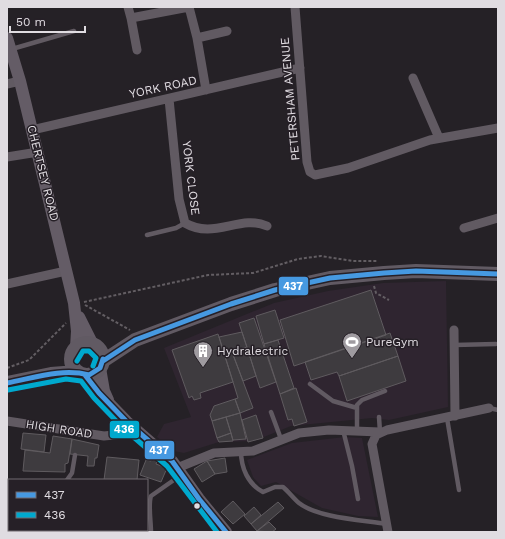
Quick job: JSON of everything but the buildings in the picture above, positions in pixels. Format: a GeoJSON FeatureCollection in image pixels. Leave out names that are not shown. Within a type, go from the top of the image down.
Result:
{"type":"FeatureCollection","features":[{"type":"Feature","properties":{"kind":"main road"},"geometry":{"type":"LineString","coordinates":[[7,383],[40,376],[81,373],[93,374],[99,356],[130,337],[275,290],[330,278],[372,274],[416,271],[498,274]]}},
{"type":"Feature","properties":{"kind":"main road"},"geometry":{"type":"LineString","coordinates":[[40,376],[74,353],[84,344],[99,356]]}},
{"type":"Feature","properties":{"kind":"main road"},"geometry":{"type":"LineString","coordinates":[[74,353],[72,363],[81,373]]}},
{"type":"Feature","properties":{"kind":"street"},"geometry":{"type":"LineString","coordinates":[[128,7],[137,50]]}},
{"type":"Feature","properties":{"kind":"street"},"geometry":{"type":"LineString","coordinates":[[130,18],[189,7],[197,38],[206,90]]}},
{"type":"Feature","properties":{"kind":"street","name":"PETERSHAM AVENUE"},"geometry":{"type":"LineString","coordinates":[[295,7],[307,162],[310,172],[315,176],[348,168],[416,144],[439,138],[498,128]]}},
{"type":"Feature","properties":{"kind":"street"},"geometry":{"type":"LineString","coordinates":[[197,38],[227,31]]}},
{"type":"Feature","properties":{"kind":"street","name":"CHERTSEY ROAD"},"geometry":{"type":"LineString","coordinates":[[7,38],[20,81],[76,308],[99,356]]}},
{"type":"Feature","properties":{"kind":"street","name":"YORK ROAD"},"geometry":{"type":"LineString","coordinates":[[32,130],[300,68]]}},
{"type":"Feature","properties":{"kind":"street"},"geometry":{"type":"LineString","coordinates":[[413,78],[439,138]]}},
{"type":"Feature","properties":{"kind":"street"},"geometry":{"type":"LineString","coordinates":[[7,84],[20,81]]}},
{"type":"Feature","properties":{"kind":"street","name":"YORK CLOSE"},"geometry":{"type":"LineString","coordinates":[[168,98],[179,199],[184,223],[194,229],[213,230],[247,222],[259,222],[268,226]]}},
{"type":"Feature","properties":{"kind":"street"},"geometry":{"type":"LineString","coordinates":[[7,157],[38,152]]}},
{"type":"Feature","properties":{"kind":"street"},"geometry":{"type":"LineString","coordinates":[[464,228],[498,218]]}},
{"type":"Feature","properties":{"kind":"street"},"geometry":{"type":"LineString","coordinates":[[7,284],[66,271]]}},
{"type":"Feature","properties":{"kind":"street","name":"CHERTSEY ROAD"},"geometry":{"type":"LineString","coordinates":[[74,353],[76,308]]}},
{"type":"Feature","properties":{"kind":"street"},"geometry":{"type":"LineString","coordinates":[[451,417],[454,330]]}},
{"type":"Feature","properties":{"kind":"street"},"geometry":{"type":"LineString","coordinates":[[99,356],[104,391],[110,403]]}},
{"type":"Feature","properties":{"kind":"street"},"geometry":{"type":"LineString","coordinates":[[81,373],[132,426],[164,454],[180,471],[199,499],[226,532]]}},
{"type":"Feature","properties":{"kind":"street"},"geometry":{"type":"LineString","coordinates":[[180,471],[214,453],[253,450],[299,433],[343,430],[380,432],[493,409]]}},
{"type":"Feature","properties":{"kind":"street","name":"HIGH ROAD"},"geometry":{"type":"LineString","coordinates":[[7,421],[77,434],[113,436],[123,434],[132,426]]}},
{"type":"Feature","properties":{"kind":"street"},"geometry":{"type":"LineString","coordinates":[[380,432],[373,438],[372,444],[388,528]]}},
{"type":"Feature","properties":{"kind":"lane"},"geometry":{"type":"LineString","coordinates":[[10,50],[74,31]]}},
{"type":"Feature","properties":{"kind":"lane"},"geometry":{"type":"LineString","coordinates":[[147,235],[176,228],[184,223]]}},
{"type":"Feature","properties":{"kind":"lane"},"geometry":{"type":"LineString","coordinates":[[454,345],[496,344]]}},
{"type":"Feature","properties":{"kind":"lane"},"geometry":{"type":"LineString","coordinates":[[310,384],[333,400],[357,408]]}},
{"type":"Feature","properties":{"kind":"lane"},"geometry":{"type":"LineString","coordinates":[[361,430],[357,405],[362,400],[385,392]]}},
{"type":"Feature","properties":{"kind":"lane"},"geometry":{"type":"LineString","coordinates":[[271,412],[281,439]]}},
{"type":"Feature","properties":{"kind":"lane"},"geometry":{"type":"LineString","coordinates":[[379,417],[380,432]]}},
{"type":"Feature","properties":{"kind":"lane"},"geometry":{"type":"LineString","coordinates":[[451,417],[459,490]]}},
{"type":"Feature","properties":{"kind":"lane"},"geometry":{"type":"LineString","coordinates":[[343,430],[352,466],[358,500]]}},
{"type":"Feature","properties":{"kind":"lane"},"geometry":{"type":"LineString","coordinates":[[241,451],[241,460],[249,480],[256,488],[263,492],[275,487],[283,487],[299,503],[323,513],[388,528]]}},
{"type":"Feature","properties":{"kind":"lane"},"geometry":{"type":"LineString","coordinates":[[68,479],[72,474],[75,455]]}},
{"type":"Feature","properties":{"kind":"lane"},"geometry":{"type":"LineString","coordinates":[[151,532],[152,514],[149,502],[151,496],[180,471]]}},
{"type":"Feature","properties":{"kind":"path"},"geometry":{"type":"LineString","coordinates":[[130,337],[81,303],[208,275],[253,273],[298,259],[322,256],[353,261],[384,260]]}},
{"type":"Feature","properties":{"kind":"path"},"geometry":{"type":"LineString","coordinates":[[372,274],[376,293],[389,300]]}},
{"type":"Feature","properties":{"kind":"path"},"geometry":{"type":"LineString","coordinates":[[7,368],[29,360],[67,321]]}},
{"type":"Feature","properties":{"kind":"shaded area"},"geometry":{"type":"Polygon","coordinates":[[[446,281],[448,407],[389,420],[372,418],[291,426],[254,441],[219,442],[184,453],[174,451],[157,437],[164,424],[191,417],[164,348],[274,303],[328,291],[383,283],[446,281]]]}},
{"type":"Feature","properties":{"kind":"shaded area"},"geometry":{"type":"Polygon","coordinates":[[[345,437],[362,438],[378,517],[358,516],[322,508],[276,482],[261,486],[253,477],[247,460],[292,443],[345,437]]]}},
{"type":"Feature","properties":{"kind":"transit line","name":"437"},"geometry":{"type":"LineString","coordinates":[[103,361],[135,340],[231,304],[275,290],[330,278],[384,273],[416,271],[498,274]]}},
{"type":"Feature","properties":{"kind":"transit line","name":"436"},"geometry":{"type":"LineString","coordinates":[[77,361],[83,351],[89,351],[96,358],[93,366]]}},
{"type":"Feature","properties":{"kind":"transit line","name":"437"},"geometry":{"type":"LineString","coordinates":[[7,383],[58,373],[79,373],[89,375],[100,368],[103,359]]}},
{"type":"Feature","properties":{"kind":"transit line","name":"437"},"geometry":{"type":"LineString","coordinates":[[85,375],[99,393],[127,422],[172,461],[199,499],[226,532]]}},
{"type":"Feature","properties":{"kind":"transit line","name":"436"},"geometry":{"type":"LineString","coordinates":[[8,390],[66,379],[81,381],[94,398],[122,427],[167,466],[217,532]]}},
{"type":"Feature","properties":{"kind":"place","name":"PureGym"},"geometry":{"type":"Point","coordinates":[352,359]}},
{"type":"Feature","properties":{"kind":"place","name":"Hydralectric"},"geometry":{"type":"Point","coordinates":[203,368]}}]}
